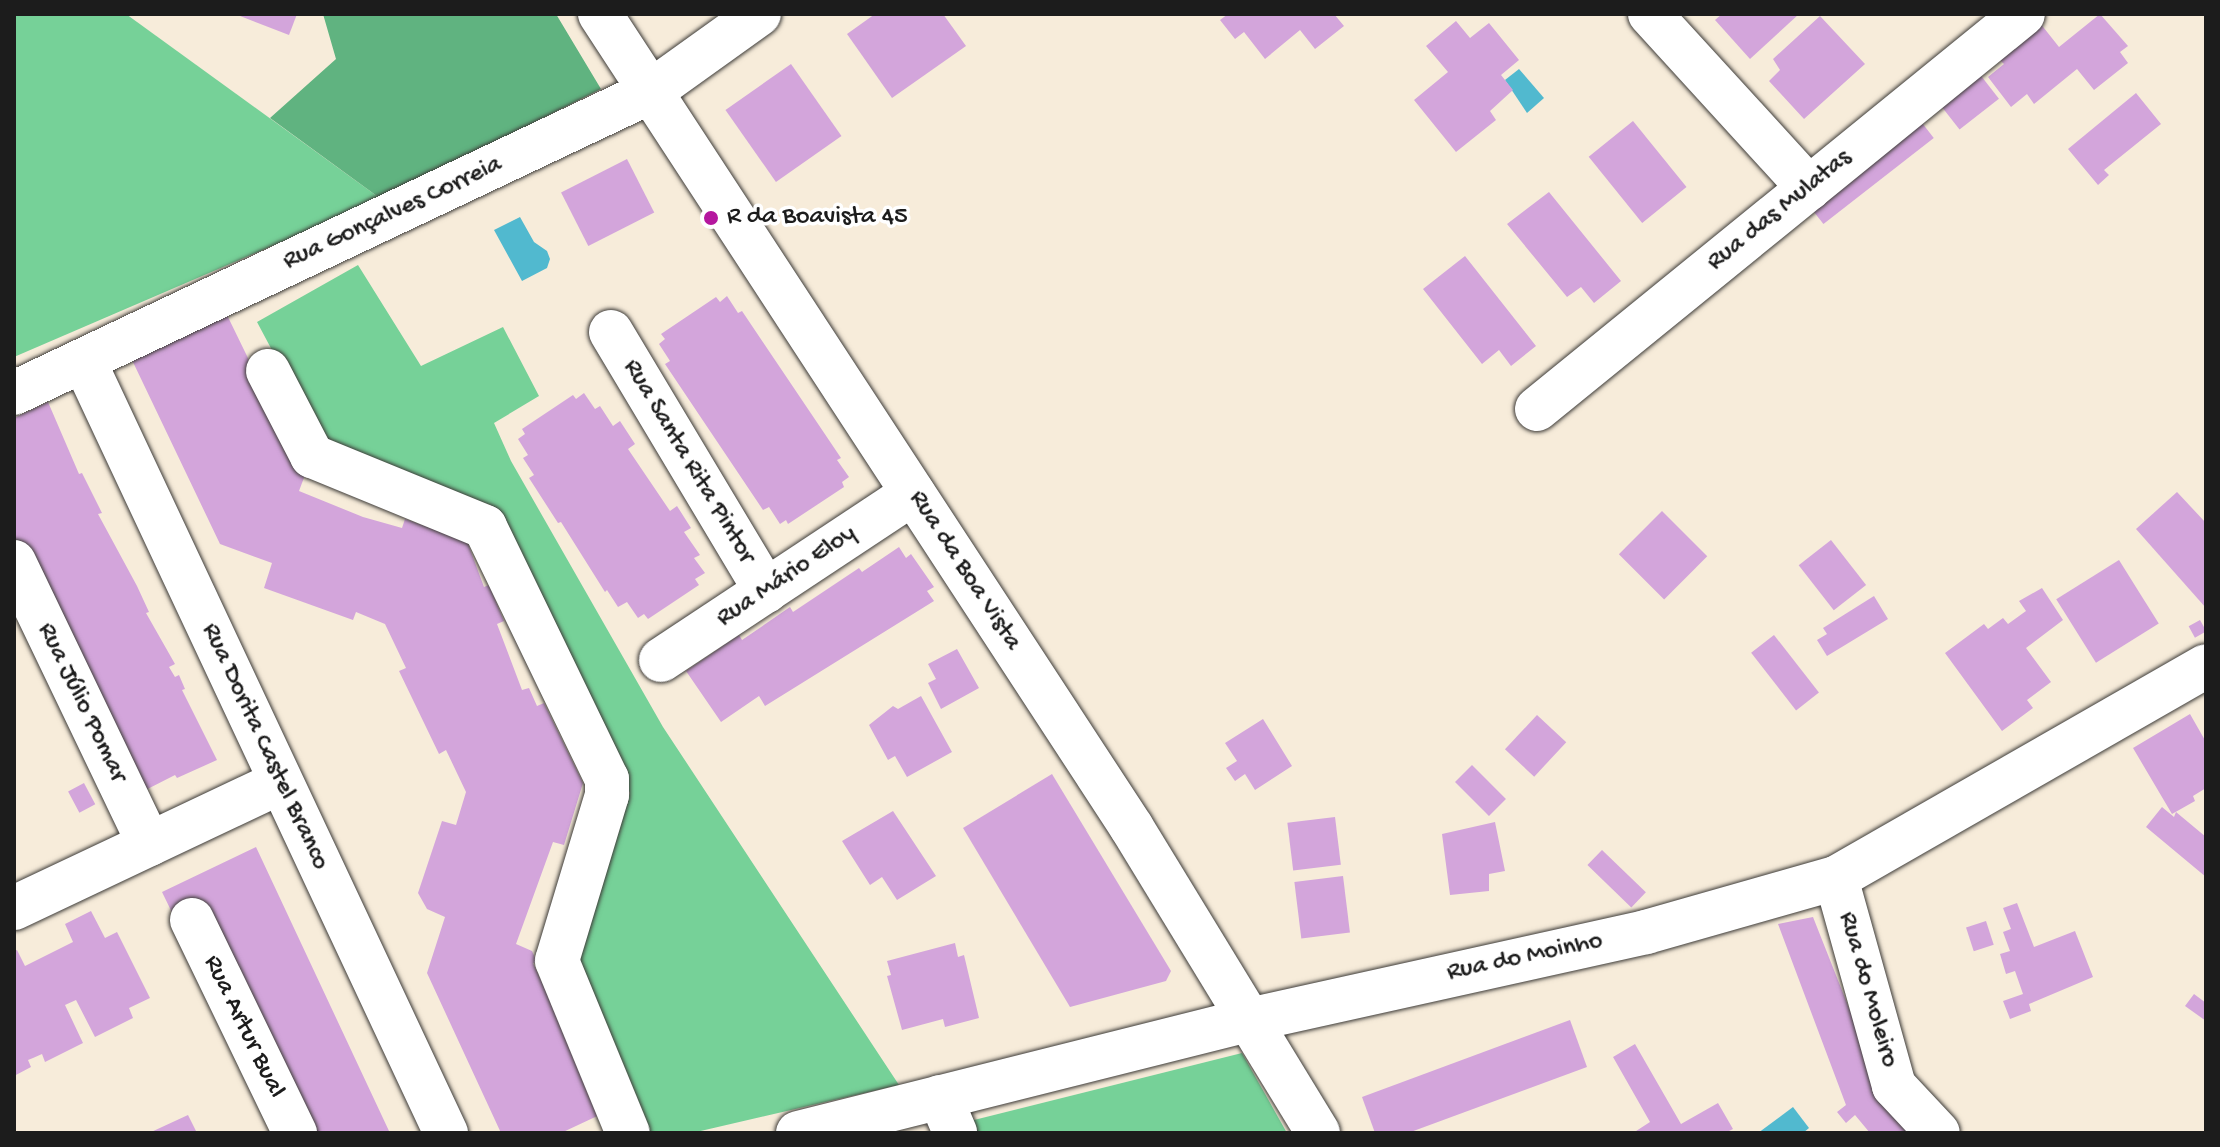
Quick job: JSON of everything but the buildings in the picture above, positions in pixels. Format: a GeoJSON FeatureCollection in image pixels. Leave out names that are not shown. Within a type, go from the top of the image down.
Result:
{"type":"FeatureCollection","features":[{"type":"Feature","properties":{"kind":"street","name":"Rua da Boa Vista"},"geometry":{"type":"LineString","coordinates":[[600,14],[1132,828],[1318,1133]]}},
{"type":"Feature","properties":{"kind":"street","name":"Rua Gonçalves Correia"},"geometry":{"type":"LineString","coordinates":[[14,393],[650,92],[759,14]]}},
{"type":"Feature","properties":{"kind":"street"},"geometry":{"type":"LineString","coordinates":[[1650,14],[1809,188]]}},
{"type":"Feature","properties":{"kind":"street","name":"Rua das Mulatas"},"geometry":{"type":"LineString","coordinates":[[1537,409],[2023,14]]}},
{"type":"Feature","properties":{"kind":"street","name":"Rua Santa Rita Pintor"},"geometry":{"type":"LineString","coordinates":[[611,332],[766,591]]}},
{"type":"Feature","properties":{"kind":"street","name":"Rua Dorita Castel Branco"},"geometry":{"type":"LineString","coordinates":[[84,361],[446,1133]]}},
{"type":"Feature","properties":{"kind":"street"},"geometry":{"type":"LineString","coordinates":[[268,371],[312,456],[485,527],[607,779],[607,795],[557,961],[628,1133]]}},
{"type":"Feature","properties":{"kind":"street","name":"Rua Mário Eloy"},"geometry":{"type":"LineString","coordinates":[[661,660],[913,493]]}},
{"type":"Feature","properties":{"kind":"street","name":"Rua Júlio Pomar"},"geometry":{"type":"LineString","coordinates":[[14,562],[149,844]]}},
{"type":"Feature","properties":{"kind":"street","name":"Rua do Moinho"},"geometry":{"type":"LineString","coordinates":[[798,1133],[948,1115],[1249,1020],[1646,932],[1836,878],[2206,666]]}},
{"type":"Feature","properties":{"kind":"street"},"geometry":{"type":"LineString","coordinates":[[14,908],[280,782]]}},
{"type":"Feature","properties":{"kind":"street","name":"Rua do Moleiro"},"geometry":{"type":"LineString","coordinates":[[1836,878],[1894,1086],[1938,1133]]}},
{"type":"Feature","properties":{"kind":"street","name":"Rua Artur Bual"},"geometry":{"type":"LineString","coordinates":[[192,920],[295,1133]]}},
{"type":"Feature","properties":{"kind":"green space"},"geometry":{"type":"Polygon","coordinates":[[[14,14],[126,14],[381,199],[14,357],[14,14]]]}},
{"type":"Feature","properties":{"kind":"green space"},"geometry":{"type":"Polygon","coordinates":[[[323,14],[556,14],[601,89],[381,199],[270,118],[336,59],[323,14]]]}},
{"type":"Feature","properties":{"kind":"green space"},"geometry":{"type":"Polygon","coordinates":[[[358,265],[421,366],[503,327],[539,396],[494,423],[511,461],[663,727],[899,1085],[692,1133],[648,1133],[568,959],[630,793],[490,505],[323,446],[257,322],[358,265]]]}},
{"type":"Feature","properties":{"kind":"green space"},"geometry":{"type":"Polygon","coordinates":[[[1242,1053],[1287,1133],[975,1133],[970,1121],[1242,1053]]]}},
{"type":"Feature","properties":{"kind":"water"},"geometry":{"type":"Polygon","coordinates":[[[1519,69],[1544,98],[1527,113],[1505,80],[1519,69]]]}},
{"type":"Feature","properties":{"kind":"water"},"geometry":{"type":"Polygon","coordinates":[[[520,217],[534,242],[547,251],[550,259],[547,268],[522,281],[494,230],[520,217]]]}},
{"type":"Feature","properties":{"kind":"water"},"geometry":{"type":"Polygon","coordinates":[[[1793,1107],[1809,1128],[1803,1133],[1758,1133],[1793,1107]]]}},
{"type":"Feature","properties":{"kind":"place","name":"R da Boavista 45"},"geometry":{"type":"Point","coordinates":[711,218]}}]}
